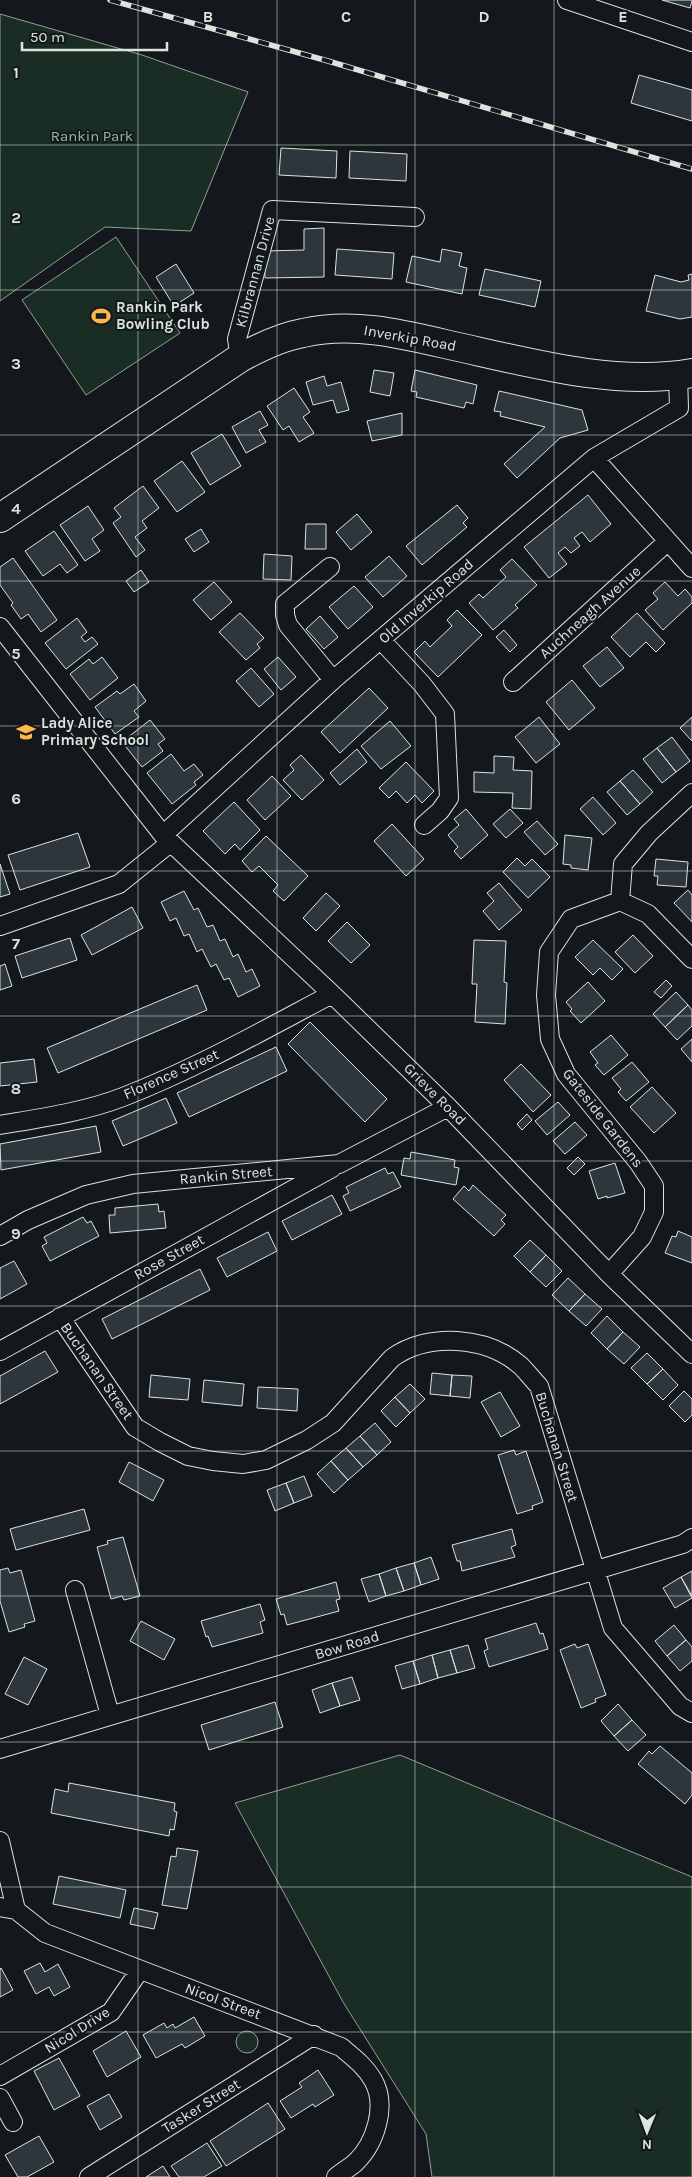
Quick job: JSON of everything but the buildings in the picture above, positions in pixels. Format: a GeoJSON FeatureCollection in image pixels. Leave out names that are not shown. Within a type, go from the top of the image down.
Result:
{"type":"FeatureCollection","features":[{"type":"Feature","properties":{"kind":"highway","name":"Inverkip Road"},"geometry":{"type":"LineString","coordinates":[[0,518],[240,358],[268,344],[303,333],[339,328],[387,331],[592,374],[685,374]]}},
{"type":"Feature","properties":{"kind":"street"},"geometry":{"type":"LineString","coordinates":[[567,0],[692,42]]}},
{"type":"Feature","properties":{"kind":"street","name":"Kilbrannan Drive"},"geometry":{"type":"LineString","coordinates":[[240,358],[237,340],[272,210],[415,217]]}},
{"type":"Feature","properties":{"kind":"street","name":"Old Inverkip Road"},"geometry":{"type":"LineString","coordinates":[[0,926],[119,884],[333,680],[594,458],[679,408],[685,374]]}},
{"type":"Feature","properties":{"kind":"street"},"geometry":{"type":"LineString","coordinates":[[594,458],[692,568]]}},
{"type":"Feature","properties":{"kind":"street","name":"Auchneagh Avenue"},"geometry":{"type":"LineString","coordinates":[[513,682],[667,542]]}},
{"type":"Feature","properties":{"kind":"street"},"geometry":{"type":"LineString","coordinates":[[330,567],[285,604],[285,615],[288,625],[333,680]]}},
{"type":"Feature","properties":{"kind":"street","name":"Grieve Road"},"geometry":{"type":"LineString","coordinates":[[0,627],[166,839],[332,994],[448,1107],[609,1274],[692,1354]]}},
{"type":"Feature","properties":{"kind":"street"},"geometry":{"type":"LineString","coordinates":[[380,640],[422,684],[445,714],[448,798],[440,811],[424,825]]}},
{"type":"Feature","properties":{"kind":"street"},"geometry":{"type":"LineString","coordinates":[[692,793],[649,832],[623,864],[620,901],[648,914],[692,959]]}},
{"type":"Feature","properties":{"kind":"street","name":"Gateside Gardens"},"geometry":{"type":"LineString","coordinates":[[609,1274],[642,1237],[654,1212],[654,1186],[638,1162],[566,1074],[550,1039],[546,995],[549,952],[571,919],[620,901]]}},
{"type":"Feature","properties":{"kind":"street","name":"Florence Street"},"geometry":{"type":"LineString","coordinates":[[0,1125],[67,1113],[122,1097],[235,1046],[332,994]]}},
{"type":"Feature","properties":{"kind":"street","name":"Rankin Street"},"geometry":{"type":"LineString","coordinates":[[0,1236],[28,1220],[86,1196],[133,1184],[339,1164],[448,1107]]}},
{"type":"Feature","properties":{"kind":"street","name":"Rose Street"},"geometry":{"type":"LineString","coordinates":[[0,1351],[339,1164]]}},
{"type":"Feature","properties":{"kind":"street","name":"Buchanan Street"},"geometry":{"type":"LineString","coordinates":[[60,1317],[136,1427],[188,1456],[213,1461],[244,1464],[266,1460],[287,1451],[333,1423],[392,1358],[402,1350],[416,1344],[434,1341],[461,1342],[492,1349],[520,1365],[539,1386],[613,1628],[680,1706],[692,1713]]}},
{"type":"Feature","properties":{"kind":"street","name":"Bow Road"},"geometry":{"type":"LineString","coordinates":[[0,1749],[595,1571],[683,1544],[692,1538]]}},
{"type":"Feature","properties":{"kind":"street"},"geometry":{"type":"LineString","coordinates":[[75,1590],[110,1715]]}},
{"type":"Feature","properties":{"kind":"street","name":"Nicol Street"},"geometry":{"type":"LineString","coordinates":[[0,1841],[8,1908],[45,1933],[314,2035],[341,2047],[363,2065],[375,2082],[380,2099],[380,2115],[366,2148],[355,2163],[336,2177]]}},
{"type":"Feature","properties":{"kind":"street","name":"Nicol Drive"},"geometry":{"type":"LineString","coordinates":[[0,2076],[111,2012],[140,1970]]}},
{"type":"Feature","properties":{"kind":"street","name":"Tasker Street"},"geometry":{"type":"LineString","coordinates":[[88,2177],[314,2035]]}},
{"type":"Feature","properties":{"kind":"street"},"geometry":{"type":"LineString","coordinates":[[0,2098],[13,2122]]}},
{"type":"Feature","properties":{"kind":"green space","name":"Rankin Park"},"geometry":{"type":"Polygon","coordinates":[[[0,14],[142,55],[248,92],[191,231],[105,227],[0,301],[0,14]]]}},
{"type":"Feature","properties":{"kind":"green space","name":"Rankin Park Bowling Club"},"geometry":{"type":"Polygon","coordinates":[[[116,237],[180,333],[86,395],[22,300],[116,237]]]}},
{"type":"Feature","properties":{"kind":"green space"},"geometry":{"type":"Polygon","coordinates":[[[400,1755],[692,1877],[692,2177],[432,2177],[426,2134],[343,2002],[235,1803],[400,1755]]]}},
{"type":"Feature","properties":{"kind":"green space"},"geometry":{"type":"Polygon","coordinates":[[[247,2031],[255,2034],[258,2042],[255,2050],[247,2053],[239,2050],[236,2042],[239,2034],[247,2031]]]}},
{"type":"Feature","properties":{"kind":"railway"},"geometry":{"type":"LineString","coordinates":[[110,0],[328,61],[692,169]]}},
{"type":"Feature","properties":{"kind":"place","name":"Rankin Park Bowling Club"},"geometry":{"type":"Point","coordinates":[101,316]}},
{"type":"Feature","properties":{"kind":"place","name":"Lady Alice Primary School"},"geometry":{"type":"Point","coordinates":[26,732]}}]}
